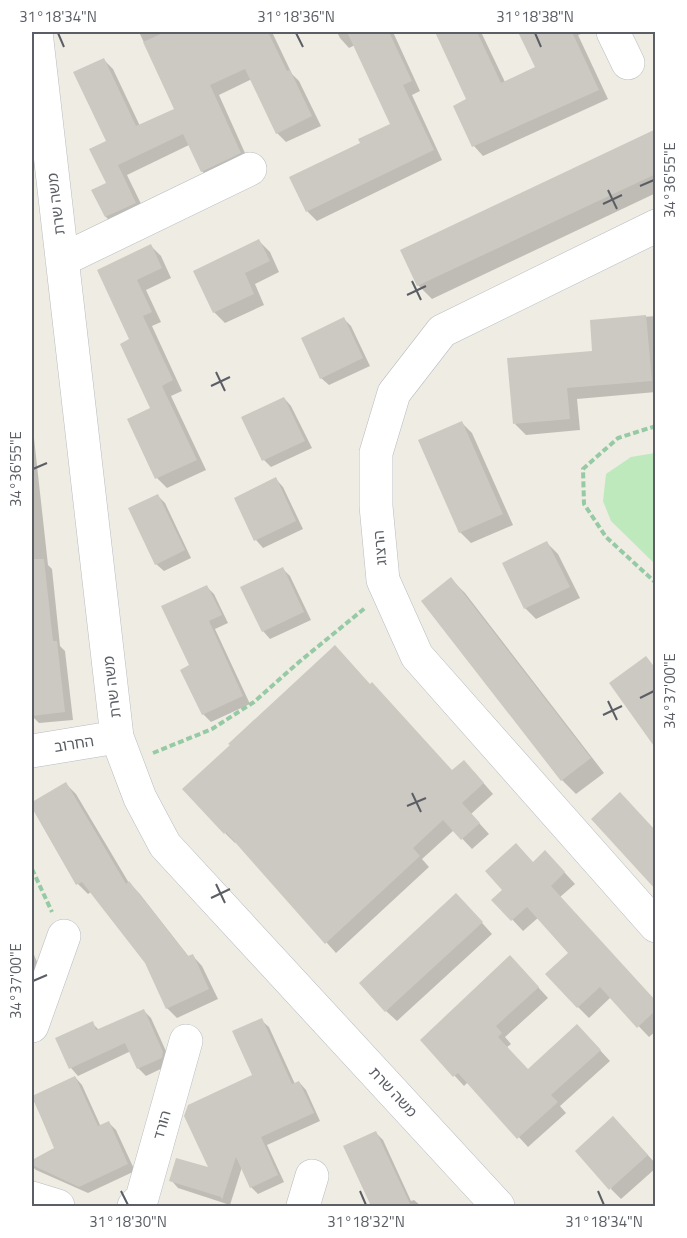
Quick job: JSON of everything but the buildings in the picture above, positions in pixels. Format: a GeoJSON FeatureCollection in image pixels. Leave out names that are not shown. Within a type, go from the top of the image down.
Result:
{"type":"FeatureCollection","features":[{"type":"Feature","properties":{"kind":"street","name":"משה שרת"},"geometry":{"type":"LineString","coordinates":[[36,32],[122,750],[140,798],[165,845],[498,1206]]}},
{"type":"Feature","properties":{"kind":"street"},"geometry":{"type":"LineString","coordinates":[[614,32],[628,63]]}},
{"type":"Feature","properties":{"kind":"street"},"geometry":{"type":"LineString","coordinates":[[62,260],[250,169]]}},
{"type":"Feature","properties":{"kind":"street","name":"הרצוג"},"geometry":{"type":"LineString","coordinates":[[656,226],[442,331],[394,393],[376,453],[376,506],[383,580],[417,656],[656,926]]}},
{"type":"Feature","properties":{"kind":"street","name":"החרוב"},"geometry":{"type":"LineString","coordinates":[[32,751],[122,750]]}},
{"type":"Feature","properties":{"kind":"street"},"geometry":{"type":"LineString","coordinates":[[32,1026],[64,936]]}},
{"type":"Feature","properties":{"kind":"street","name":"הורד"},"geometry":{"type":"LineString","coordinates":[[134,1206],[142,1198],[186,1041]]}},
{"type":"Feature","properties":{"kind":"street"},"geometry":{"type":"LineString","coordinates":[[303,1206],[312,1176]]}},
{"type":"Feature","properties":{"kind":"street"},"geometry":{"type":"LineString","coordinates":[[32,1198],[58,1206]]}},
{"type":"Feature","properties":{"kind":"path"},"geometry":{"type":"LineString","coordinates":[[656,426],[618,438],[583,469],[584,504],[606,537],[656,583]]}},
{"type":"Feature","properties":{"kind":"path"},"geometry":{"type":"LineString","coordinates":[[122,750],[212,729],[254,702],[387,589]]}},
{"type":"Feature","properties":{"kind":"path"},"geometry":{"type":"LineString","coordinates":[[32,869],[64,936]]}},
{"type":"Feature","properties":{"kind":"green space"},"geometry":{"type":"Polygon","coordinates":[[[656,453],[655,564],[611,521],[603,501],[606,474],[631,457],[656,453]]]}}]}
